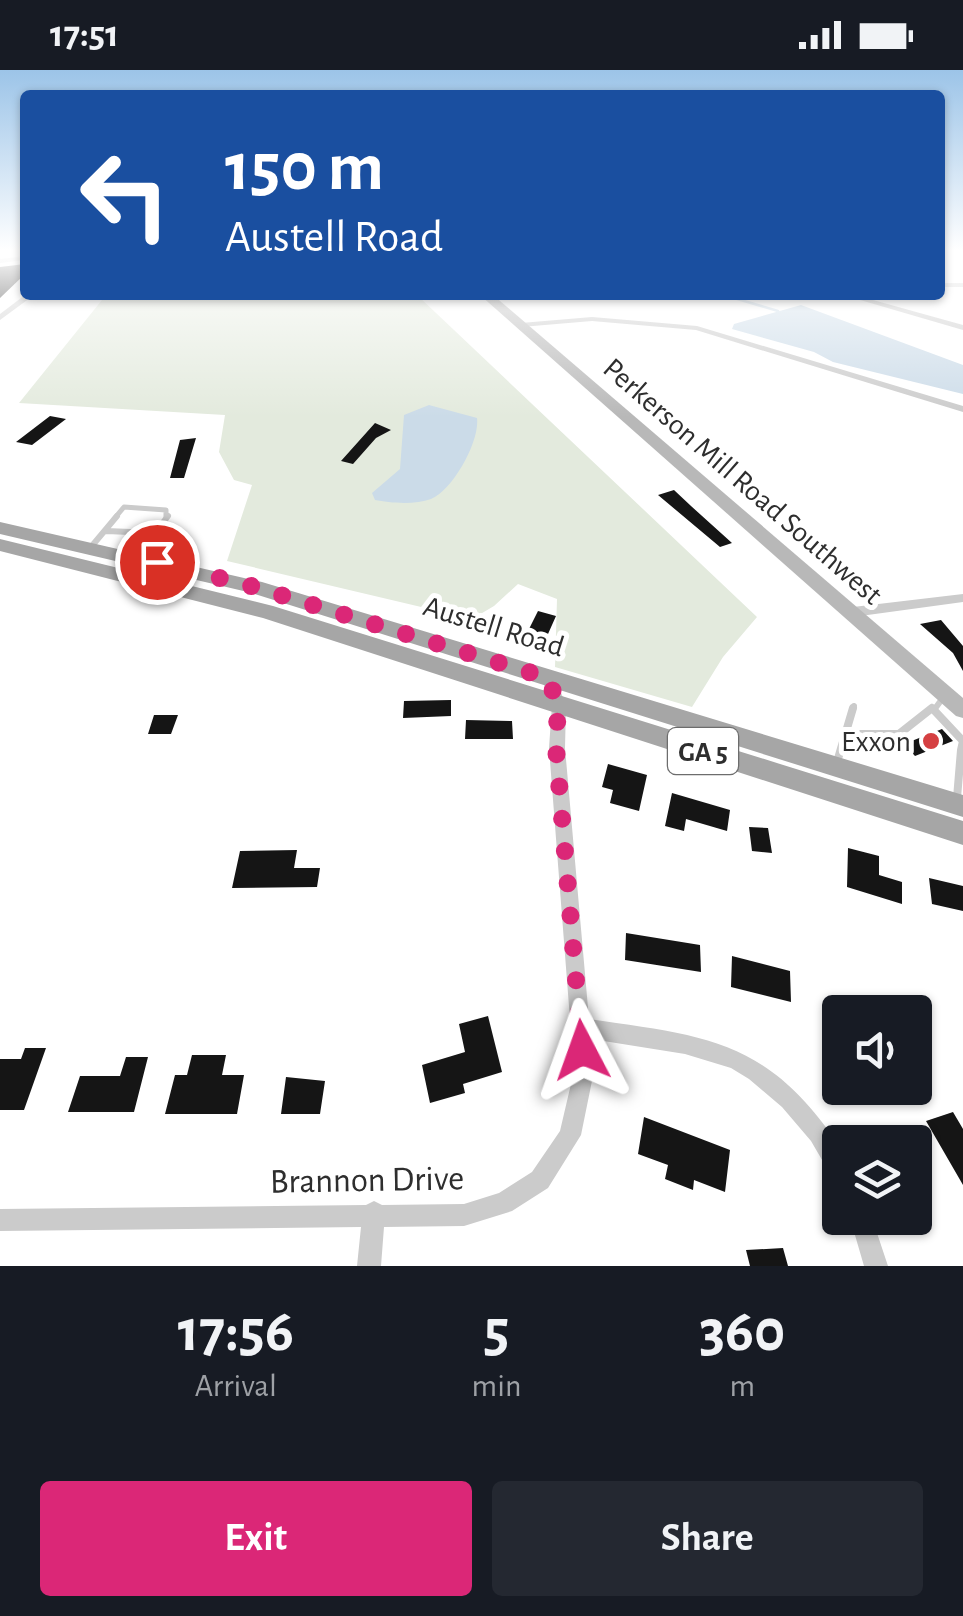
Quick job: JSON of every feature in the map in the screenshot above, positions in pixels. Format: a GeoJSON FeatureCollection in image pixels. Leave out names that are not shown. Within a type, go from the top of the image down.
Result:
{"type":"FeatureCollection","features":[{"type":"Feature","properties":{"kind":"main road","name":"Austell Road"},"geometry":{"type":"LineString","coordinates":[[0,528],[99,539],[960,805]]}},
{"type":"Feature","properties":{"kind":"main road","name":"Austell Road"},"geometry":{"type":"LineString","coordinates":[[0,545],[266,612],[963,832]]}},
{"type":"Feature","properties":{"kind":"street","name":"Perkerson Mill Road Southwest"},"geometry":{"type":"LineString","coordinates":[[498,305],[963,710]]}},
{"type":"Feature","properties":{"kind":"street"},"geometry":{"type":"LineString","coordinates":[[881,305],[963,328]]}},
{"type":"Feature","properties":{"kind":"street"},"geometry":{"type":"LineString","coordinates":[[522,325],[592,319],[697,328],[963,408]]}},
{"type":"Feature","properties":{"kind":"street"},"geometry":{"type":"LineString","coordinates":[[853,612],[963,598]]}},
{"type":"Feature","properties":{"kind":"street"},"geometry":{"type":"LineString","coordinates":[[548,678],[558,705]]}},
{"type":"Feature","properties":{"kind":"street","name":"Brannon Drive"},"geometry":{"type":"LineString","coordinates":[[0,1220],[374,1212],[464,1214],[504,1203],[540,1180],[570,1135],[584,1072],[556,748],[558,705]]}},
{"type":"Feature","properties":{"kind":"street"},"geometry":{"type":"LineString","coordinates":[[581,1028],[721,1054],[762,1079],[806,1117],[822,1141]]}},
{"type":"Feature","properties":{"kind":"street"},"geometry":{"type":"LineString","coordinates":[[369,1266],[374,1212]]}},
{"type":"Feature","properties":{"kind":"street"},"geometry":{"type":"LineString","coordinates":[[866,1235],[876,1266]]}},
{"type":"Feature","properties":{"kind":"lane"},"geometry":{"type":"LineString","coordinates":[[124,506],[166,510],[169,514],[155,533],[99,539],[124,506]]}},
{"type":"Feature","properties":{"kind":"lane"},"geometry":{"type":"LineString","coordinates":[[845,734],[899,734],[946,694]]}},
{"type":"Feature","properties":{"kind":"lane"},"geometry":{"type":"LineString","coordinates":[[835,768],[854,706]]}},
{"type":"Feature","properties":{"kind":"lane"},"geometry":{"type":"LineString","coordinates":[[932,708],[963,741],[960,805]]}},
{"type":"Feature","properties":{"kind":"shaded area"},"geometry":{"type":"Polygon","coordinates":[[[98,305],[427,305],[757,617],[723,657],[692,707],[555,667],[557,599],[518,584],[472,619],[227,561],[252,485],[234,480],[219,452],[225,415],[19,403],[98,305]]]}},
{"type":"Feature","properties":{"kind":"water"},"geometry":{"type":"Polygon","coordinates":[[[801,305],[963,365],[963,394],[833,362],[814,352],[732,329],[734,324],[801,305]]]}},
{"type":"Feature","properties":{"kind":"water"},"geometry":{"type":"Polygon","coordinates":[[[429,405],[477,418],[474,439],[463,464],[448,486],[431,499],[410,503],[375,500],[372,493],[400,469],[404,415],[429,405]]]}},
{"type":"Feature","properties":{"kind":"building"},"geometry":{"type":"Polygon","coordinates":[[[50,416],[66,419],[32,445],[16,442],[50,416]]]}},
{"type":"Feature","properties":{"kind":"building"},"geometry":{"type":"Polygon","coordinates":[[[375,423],[391,430],[376,438],[353,464],[341,461],[375,423]]]}},
{"type":"Feature","properties":{"kind":"building"},"geometry":{"type":"Polygon","coordinates":[[[196,438],[184,478],[170,478],[180,440],[196,438]]]}},
{"type":"Feature","properties":{"kind":"building"},"geometry":{"type":"Polygon","coordinates":[[[674,490],[732,543],[720,547],[658,495],[674,490]]]}},
{"type":"Feature","properties":{"kind":"building"},"geometry":{"type":"Polygon","coordinates":[[[538,611],[556,616],[544,643],[525,637],[538,611]]]}},
{"type":"Feature","properties":{"kind":"building"},"geometry":{"type":"Polygon","coordinates":[[[941,620],[963,646],[963,671],[953,653],[920,624],[941,620]]]}},
{"type":"Feature","properties":{"kind":"building"},"geometry":{"type":"Polygon","coordinates":[[[451,700],[451,716],[403,718],[404,701],[451,700]]]}},
{"type":"Feature","properties":{"kind":"building"},"geometry":{"type":"Polygon","coordinates":[[[154,715],[178,715],[171,734],[148,734],[154,715]]]}},
{"type":"Feature","properties":{"kind":"building"},"geometry":{"type":"Polygon","coordinates":[[[466,720],[512,721],[513,739],[465,739],[466,720]]]}},
{"type":"Feature","properties":{"kind":"building","name":"Exxon"},"geometry":{"type":"Polygon","coordinates":[[[942,729],[953,741],[915,756],[904,744],[942,729]]]}},
{"type":"Feature","properties":{"kind":"building"},"geometry":{"type":"Polygon","coordinates":[[[608,764],[647,775],[639,811],[610,803],[613,790],[602,787],[608,764]]]}},
{"type":"Feature","properties":{"kind":"building"},"geometry":{"type":"Polygon","coordinates":[[[672,793],[730,810],[727,831],[686,819],[684,831],[665,826],[672,793]]]}},
{"type":"Feature","properties":{"kind":"building"},"geometry":{"type":"Polygon","coordinates":[[[749,827],[768,828],[772,853],[752,851],[749,827]]]}},
{"type":"Feature","properties":{"kind":"building"},"geometry":{"type":"Polygon","coordinates":[[[848,848],[879,856],[879,875],[902,882],[902,904],[847,887],[848,848]]]}},
{"type":"Feature","properties":{"kind":"building"},"geometry":{"type":"Polygon","coordinates":[[[297,850],[294,868],[320,868],[317,887],[232,888],[240,851],[297,850]]]}},
{"type":"Feature","properties":{"kind":"building"},"geometry":{"type":"Polygon","coordinates":[[[929,878],[963,886],[963,911],[932,904],[929,878]]]}},
{"type":"Feature","properties":{"kind":"building"},"geometry":{"type":"Polygon","coordinates":[[[626,933],[700,945],[701,972],[625,960],[626,933]]]}},
{"type":"Feature","properties":{"kind":"building"},"geometry":{"type":"Polygon","coordinates":[[[732,956],[790,971],[791,1002],[731,987],[732,956]]]}},
{"type":"Feature","properties":{"kind":"building"},"geometry":{"type":"Polygon","coordinates":[[[488,1016],[502,1072],[463,1084],[465,1093],[430,1103],[422,1065],[465,1052],[459,1024],[488,1016]]]}},
{"type":"Feature","properties":{"kind":"building"},"geometry":{"type":"Polygon","coordinates":[[[25,1048],[46,1048],[24,1110],[0,1110],[0,1059],[21,1059],[25,1048]]]}},
{"type":"Feature","properties":{"kind":"building"},"geometry":{"type":"Polygon","coordinates":[[[192,1055],[226,1055],[222,1075],[244,1075],[237,1114],[165,1114],[175,1075],[187,1075],[192,1055]]]}},
{"type":"Feature","properties":{"kind":"building"},"geometry":{"type":"Polygon","coordinates":[[[126,1057],[148,1057],[134,1112],[68,1112],[80,1076],[120,1076],[126,1057]]]}},
{"type":"Feature","properties":{"kind":"building"},"geometry":{"type":"Polygon","coordinates":[[[286,1077],[325,1081],[320,1114],[281,1114],[286,1077]]]}},
{"type":"Feature","properties":{"kind":"building"},"geometry":{"type":"Polygon","coordinates":[[[953,1112],[963,1129],[963,1185],[932,1125],[926,1121],[953,1112]]]}},
{"type":"Feature","properties":{"kind":"building"},"geometry":{"type":"Polygon","coordinates":[[[644,1117],[730,1150],[725,1192],[694,1180],[693,1190],[665,1179],[668,1165],[638,1154],[644,1117]]]}},
{"type":"Feature","properties":{"kind":"building"},"geometry":{"type":"Polygon","coordinates":[[[783,1248],[788,1266],[750,1266],[746,1250],[783,1248]]]}},
{"type":"Feature","properties":{"kind":"waterway"},"geometry":{"type":"LineString","coordinates":[[757,305],[778,311]]}},
{"type":"Feature","properties":{"kind":"place","name":"Exxon"},"geometry":{"type":"Point","coordinates":[931,741]}},
{"type":"Feature","properties":{"kind":"route"},"geometry":{"type":"LineString","coordinates":[[157,562],[255,587],[548,678],[558,705],[556,748],[582,1050]]}}]}
